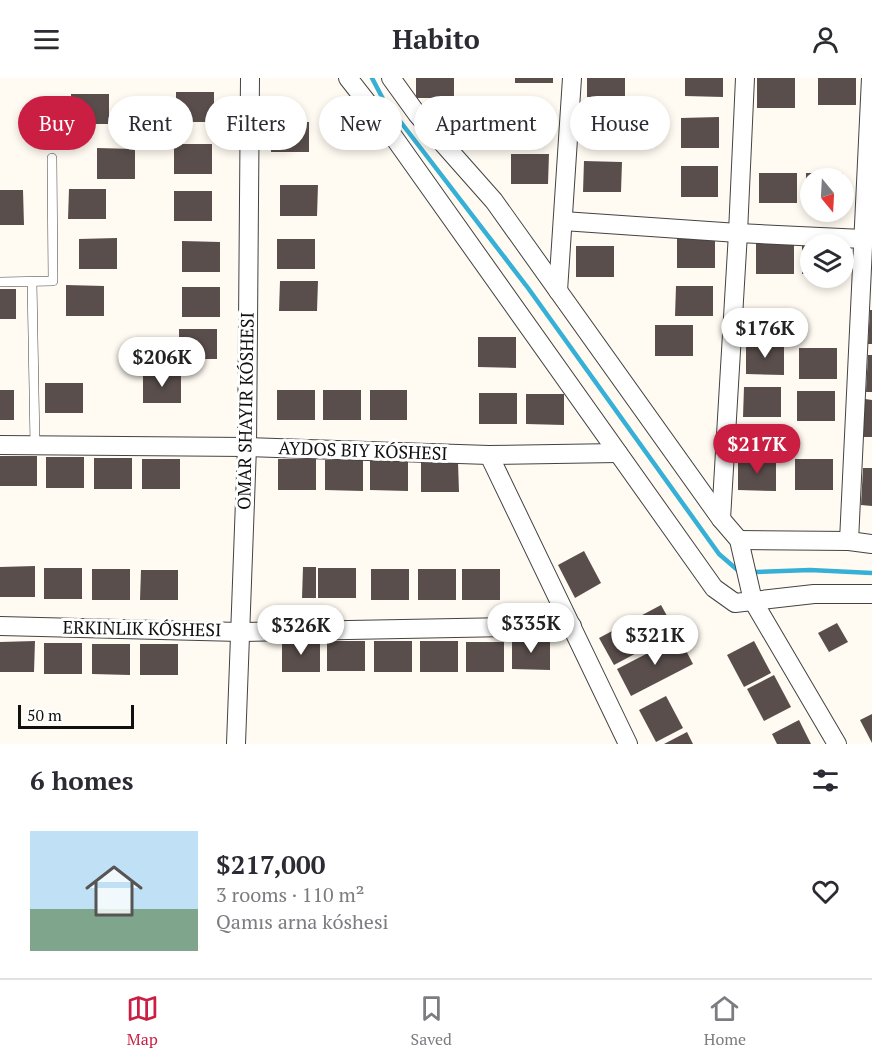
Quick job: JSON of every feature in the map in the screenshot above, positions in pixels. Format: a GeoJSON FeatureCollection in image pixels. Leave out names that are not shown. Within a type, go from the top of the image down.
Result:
{"type":"FeatureCollection","features":[{"type":"Feature","properties":{"kind":"street"},"geometry":{"type":"LineString","coordinates":[[236,744],[247,447],[250,78]]}},
{"type":"Feature","properties":{"kind":"street"},"geometry":{"type":"LineString","coordinates":[[348,78],[388,129],[714,588],[735,603],[814,594],[872,594]]}},
{"type":"Feature","properties":{"kind":"street"},"geometry":{"type":"LineString","coordinates":[[391,78],[417,114],[494,201],[720,519],[739,540],[753,601],[837,744]]}},
{"type":"Feature","properties":{"kind":"street"},"geometry":{"type":"LineString","coordinates":[[558,291],[572,78]]}},
{"type":"Feature","properties":{"kind":"street"},"geometry":{"type":"LineString","coordinates":[[720,519],[745,78]]}},
{"type":"Feature","properties":{"kind":"street"},"geometry":{"type":"LineString","coordinates":[[849,541],[870,78]]}},
{"type":"Feature","properties":{"kind":"street"},"geometry":{"type":"LineString","coordinates":[[563,221],[863,239]]}},
{"type":"Feature","properties":{"kind":"street","name":"AYDOS BIY KÓSHESI"},"geometry":{"type":"LineString","coordinates":[[0,445],[247,447],[489,454],[618,453]]}},
{"type":"Feature","properties":{"kind":"street"},"geometry":{"type":"LineString","coordinates":[[489,454],[628,744]]}},
{"type":"Feature","properties":{"kind":"street"},"geometry":{"type":"LineString","coordinates":[[739,540],[849,541],[872,544]]}},
{"type":"Feature","properties":{"kind":"street","name":"ERKINLIK KÓSHESI"},"geometry":{"type":"LineString","coordinates":[[0,626],[240,632],[572,626]]}},
{"type":"Feature","properties":{"kind":"lane"},"geometry":{"type":"LineString","coordinates":[[0,282],[53,281],[52,158]]}},
{"type":"Feature","properties":{"kind":"lane"},"geometry":{"type":"LineString","coordinates":[[32,282],[36,445]]}},
{"type":"Feature","properties":{"kind":"building"},"geometry":{"type":"Polygon","coordinates":[[[416,78],[454,78],[454,96],[416,96],[416,78]]]}},
{"type":"Feature","properties":{"kind":"building"},"geometry":{"type":"Polygon","coordinates":[[[515,78],[553,78],[553,83],[515,83],[515,78]]]}},
{"type":"Feature","properties":{"kind":"building"},"geometry":{"type":"Polygon","coordinates":[[[587,78],[625,78],[625,96],[587,96],[587,78]]]}},
{"type":"Feature","properties":{"kind":"building"},"geometry":{"type":"Polygon","coordinates":[[[685,78],[723,78],[723,97],[685,96],[685,78]]]}},
{"type":"Feature","properties":{"kind":"building"},"geometry":{"type":"Polygon","coordinates":[[[757,78],[795,78],[795,108],[757,108],[757,78]]]}},
{"type":"Feature","properties":{"kind":"building"},"geometry":{"type":"Polygon","coordinates":[[[818,78],[856,78],[856,105],[818,105],[818,78]]]}},
{"type":"Feature","properties":{"kind":"building"},"geometry":{"type":"Polygon","coordinates":[[[176,92],[214,92],[214,96],[205,96],[205,122],[193,122],[193,96],[176,96],[176,92]]]}},
{"type":"Feature","properties":{"kind":"building"},"geometry":{"type":"Polygon","coordinates":[[[71,94],[109,94],[108,124],[96,124],[96,96],[71,96],[71,94]]]}},
{"type":"Feature","properties":{"kind":"building"},"geometry":{"type":"Polygon","coordinates":[[[719,117],[719,148],[681,148],[681,118],[719,117]]]}},
{"type":"Feature","properties":{"kind":"building"},"geometry":{"type":"Polygon","coordinates":[[[307,122],[309,122],[309,152],[271,152],[271,150],[307,150],[307,122]]]}},
{"type":"Feature","properties":{"kind":"building"},"geometry":{"type":"Polygon","coordinates":[[[193,144],[205,144],[205,150],[212,150],[212,174],[174,174],[174,150],[193,150],[193,144]]]}},
{"type":"Feature","properties":{"kind":"building"},"geometry":{"type":"Polygon","coordinates":[[[97,148],[135,150],[135,179],[97,179],[97,148]]]}},
{"type":"Feature","properties":{"kind":"building"},"geometry":{"type":"Polygon","coordinates":[[[511,154],[549,154],[548,184],[511,184],[511,154]]]}},
{"type":"Feature","properties":{"kind":"building"},"geometry":{"type":"Polygon","coordinates":[[[584,161],[622,162],[621,192],[583,192],[584,161]]]}},
{"type":"Feature","properties":{"kind":"building"},"geometry":{"type":"Polygon","coordinates":[[[681,166],[718,166],[718,197],[681,197],[681,166]]]}},
{"type":"Feature","properties":{"kind":"building"},"geometry":{"type":"Polygon","coordinates":[[[759,173],[797,173],[797,203],[759,203],[759,173]]]}},
{"type":"Feature","properties":{"kind":"building"},"geometry":{"type":"Polygon","coordinates":[[[280,185],[318,185],[317,216],[280,216],[280,185]]]}},
{"type":"Feature","properties":{"kind":"building"},"geometry":{"type":"Polygon","coordinates":[[[69,189],[106,189],[106,219],[68,219],[69,189]]]}},
{"type":"Feature","properties":{"kind":"building"},"geometry":{"type":"Polygon","coordinates":[[[0,190],[23,190],[24,225],[0,225],[0,190]]]}},
{"type":"Feature","properties":{"kind":"building"},"geometry":{"type":"Polygon","coordinates":[[[174,191],[212,191],[212,221],[174,221],[174,191]]]}},
{"type":"Feature","properties":{"kind":"building"},"geometry":{"type":"Polygon","coordinates":[[[117,238],[117,269],[79,269],[79,239],[117,238]]]}},
{"type":"Feature","properties":{"kind":"building"},"geometry":{"type":"Polygon","coordinates":[[[677,238],[715,238],[715,268],[677,268],[677,238]]]}},
{"type":"Feature","properties":{"kind":"building"},"geometry":{"type":"Polygon","coordinates":[[[277,239],[315,239],[315,269],[277,269],[277,239]]]}},
{"type":"Feature","properties":{"kind":"building"},"geometry":{"type":"Polygon","coordinates":[[[182,241],[220,242],[220,272],[182,272],[182,241]]]}},
{"type":"Feature","properties":{"kind":"building"},"geometry":{"type":"Polygon","coordinates":[[[756,243],[794,243],[794,274],[756,274],[756,243]]]}},
{"type":"Feature","properties":{"kind":"building"},"geometry":{"type":"Polygon","coordinates":[[[576,246],[614,246],[614,277],[576,277],[576,246]]]}},
{"type":"Feature","properties":{"kind":"building"},"geometry":{"type":"Polygon","coordinates":[[[280,281],[318,281],[317,311],[279,311],[280,281]]]}},
{"type":"Feature","properties":{"kind":"building"},"geometry":{"type":"Polygon","coordinates":[[[66,285],[104,286],[104,316],[66,316],[66,285]]]}},
{"type":"Feature","properties":{"kind":"building"},"geometry":{"type":"Polygon","coordinates":[[[676,286],[713,286],[713,316],[675,316],[676,286]]]}},
{"type":"Feature","properties":{"kind":"building"},"geometry":{"type":"Polygon","coordinates":[[[182,287],[220,287],[220,317],[182,317],[182,287]]]}},
{"type":"Feature","properties":{"kind":"building"},"geometry":{"type":"Polygon","coordinates":[[[0,289],[16,289],[16,319],[0,319],[0,289]]]}},
{"type":"Feature","properties":{"kind":"building"},"geometry":{"type":"Polygon","coordinates":[[[870,310],[872,310],[872,344],[868,344],[870,310]]]}},
{"type":"Feature","properties":{"kind":"building"},"geometry":{"type":"Polygon","coordinates":[[[655,325],[693,325],[693,356],[655,356],[655,325]]]}},
{"type":"Feature","properties":{"kind":"building"},"geometry":{"type":"Polygon","coordinates":[[[179,329],[217,329],[217,359],[179,359],[179,329]]]}},
{"type":"Feature","properties":{"kind":"building"},"geometry":{"type":"Polygon","coordinates":[[[478,337],[516,337],[516,368],[478,367],[478,337]]]}},
{"type":"Feature","properties":{"kind":"building"},"geometry":{"type":"Polygon","coordinates":[[[746,344],[784,344],[784,375],[746,374],[746,344]]]}},
{"type":"Feature","properties":{"kind":"building"},"geometry":{"type":"Polygon","coordinates":[[[799,348],[837,348],[837,379],[799,379],[799,348]]]}},
{"type":"Feature","properties":{"kind":"building"},"geometry":{"type":"Polygon","coordinates":[[[868,355],[872,355],[872,392],[866,392],[868,355]]]}},
{"type":"Feature","properties":{"kind":"building"},"geometry":{"type":"Polygon","coordinates":[[[143,373],[181,373],[181,403],[143,403],[143,373]]]}},
{"type":"Feature","properties":{"kind":"building"},"geometry":{"type":"Polygon","coordinates":[[[45,383],[83,383],[83,413],[45,413],[45,383]]]}},
{"type":"Feature","properties":{"kind":"building"},"geometry":{"type":"Polygon","coordinates":[[[744,387],[781,387],[781,417],[743,417],[744,387]]]}},
{"type":"Feature","properties":{"kind":"building"},"geometry":{"type":"Polygon","coordinates":[[[0,390],[14,390],[14,420],[0,420],[0,390]]]}},
{"type":"Feature","properties":{"kind":"building"},"geometry":{"type":"Polygon","coordinates":[[[277,390],[315,390],[315,420],[277,420],[277,390]]]}},
{"type":"Feature","properties":{"kind":"building"},"geometry":{"type":"Polygon","coordinates":[[[323,390],[361,390],[361,420],[323,420],[323,390]]]}},
{"type":"Feature","properties":{"kind":"building"},"geometry":{"type":"Polygon","coordinates":[[[370,390],[407,390],[407,420],[370,420],[370,390]]]}},
{"type":"Feature","properties":{"kind":"building"},"geometry":{"type":"Polygon","coordinates":[[[797,391],[835,391],[835,421],[797,421],[797,391]]]}},
{"type":"Feature","properties":{"kind":"building"},"geometry":{"type":"Polygon","coordinates":[[[479,393],[517,393],[517,424],[479,424],[479,393]]]}},
{"type":"Feature","properties":{"kind":"building"},"geometry":{"type":"Polygon","coordinates":[[[526,394],[564,394],[564,425],[526,424],[526,394]]]}},
{"type":"Feature","properties":{"kind":"building"},"geometry":{"type":"Polygon","coordinates":[[[865,399],[872,400],[872,437],[862,437],[865,399]]]}},
{"type":"Feature","properties":{"kind":"building"},"geometry":{"type":"Polygon","coordinates":[[[0,456],[37,456],[37,486],[0,486],[0,456]]]}},
{"type":"Feature","properties":{"kind":"building"},"geometry":{"type":"Polygon","coordinates":[[[46,457],[84,457],[84,488],[46,488],[46,457]]]}},
{"type":"Feature","properties":{"kind":"building"},"geometry":{"type":"Polygon","coordinates":[[[94,458],[132,458],[132,489],[94,489],[94,458]]]}},
{"type":"Feature","properties":{"kind":"building"},"geometry":{"type":"Polygon","coordinates":[[[142,459],[180,459],[180,489],[142,489],[142,459]]]}},
{"type":"Feature","properties":{"kind":"building"},"geometry":{"type":"Polygon","coordinates":[[[278,459],[316,459],[316,490],[278,490],[278,459]]]}},
{"type":"Feature","properties":{"kind":"building"},"geometry":{"type":"Polygon","coordinates":[[[795,459],[833,459],[833,490],[795,490],[795,459]]]}},
{"type":"Feature","properties":{"kind":"building"},"geometry":{"type":"Polygon","coordinates":[[[325,460],[363,460],[363,491],[325,490],[325,460]]]}},
{"type":"Feature","properties":{"kind":"building"},"geometry":{"type":"Polygon","coordinates":[[[370,460],[408,460],[408,491],[370,490],[370,460]]]}},
{"type":"Feature","properties":{"kind":"building"},"geometry":{"type":"Polygon","coordinates":[[[738,460],[776,460],[776,491],[738,490],[738,460]]]}},
{"type":"Feature","properties":{"kind":"building"},"geometry":{"type":"Polygon","coordinates":[[[421,461],[458,462],[459,492],[421,492],[421,461]]]}},
{"type":"Feature","properties":{"kind":"building"},"geometry":{"type":"Polygon","coordinates":[[[863,468],[872,468],[872,506],[861,505],[863,468]]]}},
{"type":"Feature","properties":{"kind":"building"},"geometry":{"type":"Polygon","coordinates":[[[584,551],[601,583],[575,598],[558,565],[584,551]]]}},
{"type":"Feature","properties":{"kind":"building"},"geometry":{"type":"Polygon","coordinates":[[[35,566],[35,597],[0,597],[0,567],[35,566]]]}},
{"type":"Feature","properties":{"kind":"building"},"geometry":{"type":"Polygon","coordinates":[[[303,567],[316,567],[316,598],[302,598],[303,567]]]}},
{"type":"Feature","properties":{"kind":"building"},"geometry":{"type":"Polygon","coordinates":[[[44,568],[82,568],[82,599],[44,599],[44,568]]]}},
{"type":"Feature","properties":{"kind":"building"},"geometry":{"type":"Polygon","coordinates":[[[318,568],[356,568],[356,598],[318,598],[318,568]]]}},
{"type":"Feature","properties":{"kind":"building"},"geometry":{"type":"Polygon","coordinates":[[[92,569],[130,569],[130,600],[92,600],[92,569]]]}},
{"type":"Feature","properties":{"kind":"building"},"geometry":{"type":"Polygon","coordinates":[[[371,569],[409,569],[409,600],[371,600],[371,569]]]}},
{"type":"Feature","properties":{"kind":"building"},"geometry":{"type":"Polygon","coordinates":[[[418,569],[456,569],[456,600],[418,600],[418,569]]]}},
{"type":"Feature","properties":{"kind":"building"},"geometry":{"type":"Polygon","coordinates":[[[462,569],[500,569],[500,600],[462,600],[462,569]]]}},
{"type":"Feature","properties":{"kind":"building"},"geometry":{"type":"Polygon","coordinates":[[[141,570],[178,570],[178,600],[140,600],[141,570]]]}},
{"type":"Feature","properties":{"kind":"building"},"geometry":{"type":"Polygon","coordinates":[[[661,605],[676,632],[614,665],[599,638],[661,605]]]}},
{"type":"Feature","properties":{"kind":"building"},"geometry":{"type":"Polygon","coordinates":[[[837,623],[848,642],[829,652],[818,633],[837,623]]]}},
{"type":"Feature","properties":{"kind":"building"},"geometry":{"type":"Polygon","coordinates":[[[679,637],[693,664],[631,696],[617,669],[679,637]]]}},
{"type":"Feature","properties":{"kind":"building"},"geometry":{"type":"Polygon","coordinates":[[[512,639],[550,639],[550,670],[512,669],[512,639]]]}},
{"type":"Feature","properties":{"kind":"building"},"geometry":{"type":"Polygon","coordinates":[[[35,641],[34,672],[0,672],[0,642],[35,641]]]}},
{"type":"Feature","properties":{"kind":"building"},"geometry":{"type":"Polygon","coordinates":[[[282,641],[320,641],[320,672],[282,672],[282,641]]]}},
{"type":"Feature","properties":{"kind":"building"},"geometry":{"type":"Polygon","coordinates":[[[327,641],[365,641],[365,671],[327,671],[327,641]]]}},
{"type":"Feature","properties":{"kind":"building"},"geometry":{"type":"Polygon","coordinates":[[[374,641],[412,641],[412,672],[374,672],[374,641]]]}},
{"type":"Feature","properties":{"kind":"building"},"geometry":{"type":"Polygon","coordinates":[[[420,641],[458,641],[458,672],[420,672],[420,641]]]}},
{"type":"Feature","properties":{"kind":"building"},"geometry":{"type":"Polygon","coordinates":[[[754,641],[771,673],[744,687],[727,655],[754,641]]]}},
{"type":"Feature","properties":{"kind":"building"},"geometry":{"type":"Polygon","coordinates":[[[466,642],[504,642],[504,672],[466,672],[466,642]]]}},
{"type":"Feature","properties":{"kind":"building"},"geometry":{"type":"Polygon","coordinates":[[[44,643],[82,643],[82,674],[44,674],[44,643]]]}},
{"type":"Feature","properties":{"kind":"building"},"geometry":{"type":"Polygon","coordinates":[[[92,644],[130,644],[130,675],[92,674],[92,644]]]}},
{"type":"Feature","properties":{"kind":"building"},"geometry":{"type":"Polygon","coordinates":[[[140,644],[178,644],[178,675],[140,675],[140,644]]]}},
{"type":"Feature","properties":{"kind":"building"},"geometry":{"type":"Polygon","coordinates":[[[774,675],[791,707],[764,721],[747,689],[774,675]]]}},
{"type":"Feature","properties":{"kind":"building"},"geometry":{"type":"Polygon","coordinates":[[[666,696],[683,728],[656,742],[639,710],[666,696]]]}},
{"type":"Feature","properties":{"kind":"building"},"geometry":{"type":"Polygon","coordinates":[[[872,714],[872,743],[860,720],[872,714]]]}},
{"type":"Feature","properties":{"kind":"building"},"geometry":{"type":"Polygon","coordinates":[[[799,720],[811,744],[777,744],[772,734],[799,720]]]}},
{"type":"Feature","properties":{"kind":"building"},"geometry":{"type":"Polygon","coordinates":[[[687,732],[693,744],[664,744],[687,732]]]}},
{"type":"Feature","properties":{"kind":"waterway"},"geometry":{"type":"LineString","coordinates":[[372,78],[383,99],[528,288],[719,554],[741,573]]}},
{"type":"Feature","properties":{"kind":"waterway"},"geometry":{"type":"LineString","coordinates":[[755,572],[810,570],[872,573]]}}]}
